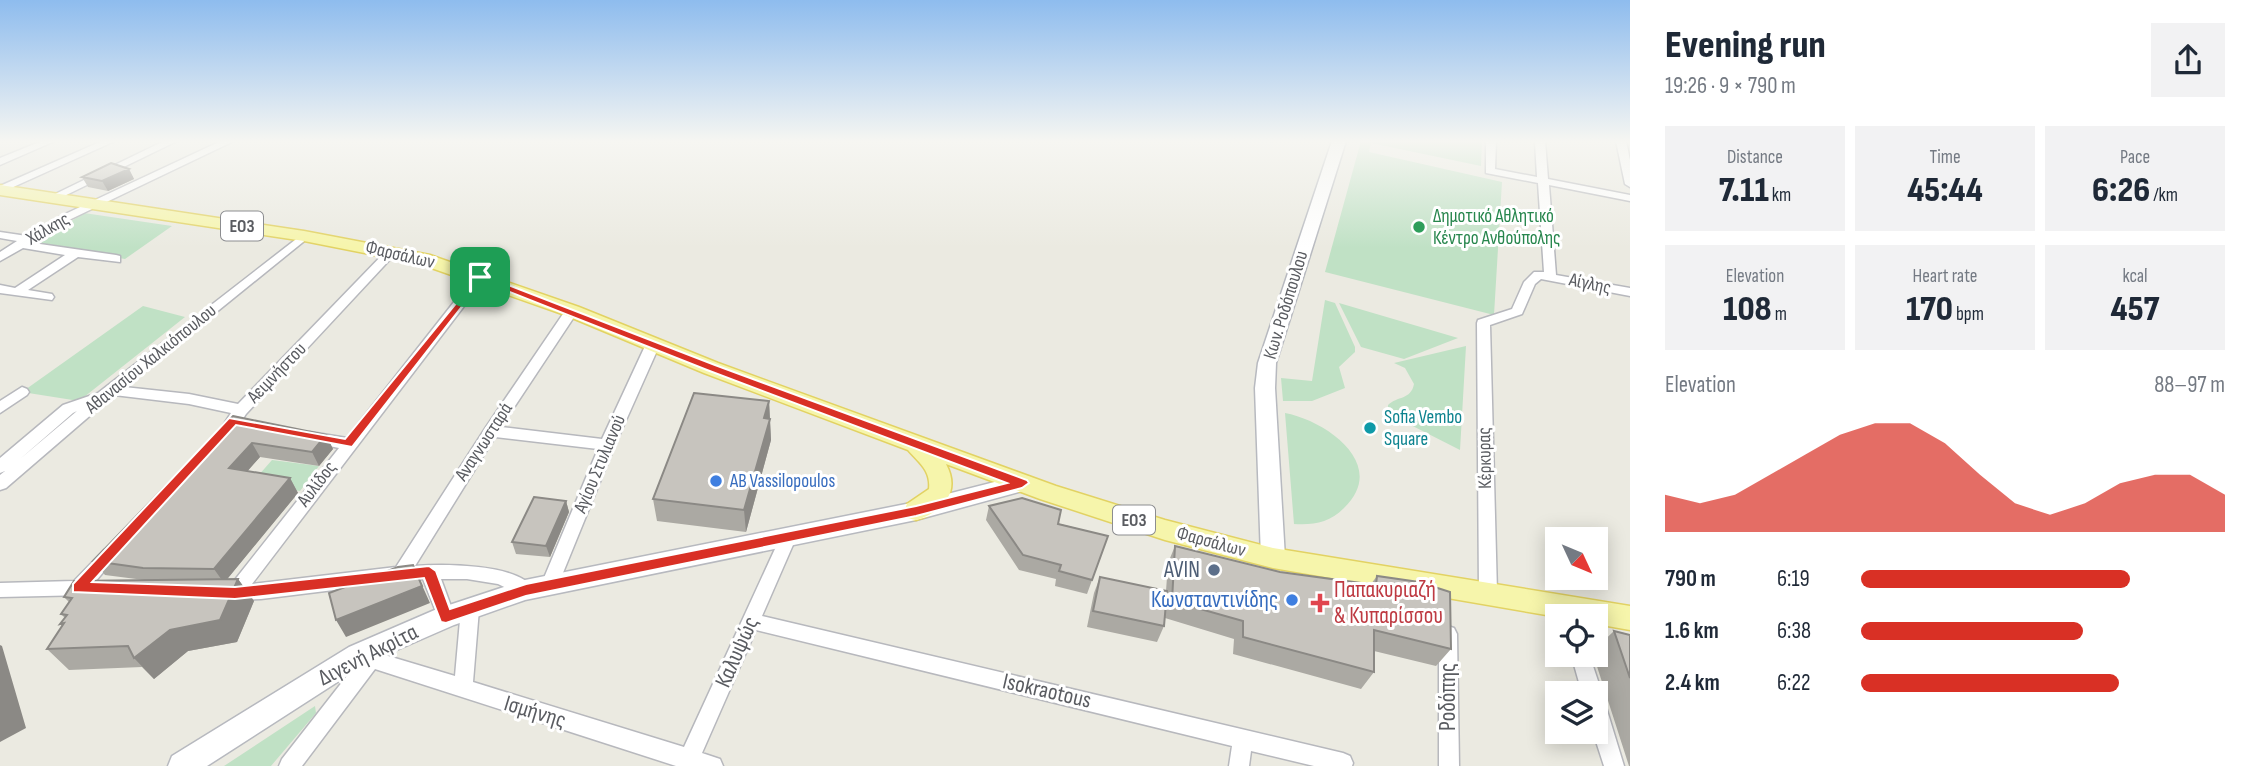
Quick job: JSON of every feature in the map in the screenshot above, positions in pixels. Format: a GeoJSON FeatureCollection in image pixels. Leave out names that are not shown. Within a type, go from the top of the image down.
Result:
{"type":"FeatureCollection","features":[{"type":"Feature","properties":{"kind":"main road","name":"Φαρσάλων"},"geometry":{"type":"LineString","coordinates":[[2,192],[392,251],[480,277],[1022,483],[1165,530],[1448,601],[1488,593],[1545,607]]}},
{"type":"Feature","properties":{"kind":"main road"},"geometry":{"type":"LineString","coordinates":[[913,442],[932,461],[942,478],[940,494],[916,511]]}},
{"type":"Feature","properties":{"kind":"main road","name":"Φαρσάλων"},"geometry":{"type":"LineString","coordinates":[[1608,616],[1630,618]]}},
{"type":"Feature","properties":{"kind":"street"},"geometry":{"type":"LineString","coordinates":[[2,192],[34,177]]}},
{"type":"Feature","properties":{"kind":"street"},"geometry":{"type":"LineString","coordinates":[[52,198],[97,177]]}},
{"type":"Feature","properties":{"kind":"street","name":"Χάλκης"},"geometry":{"type":"LineString","coordinates":[[0,257],[67,217],[155,177]]}},
{"type":"Feature","properties":{"kind":"street","name":"Κων. Ροδόπουλου"},"geometry":{"type":"LineString","coordinates":[[1273,558],[1265,388],[1267,363],[1327,177]]}},
{"type":"Feature","properties":{"kind":"street"},"geometry":{"type":"LineString","coordinates":[[1529,177],[1630,198]]}},
{"type":"Feature","properties":{"kind":"street"},"geometry":{"type":"LineString","coordinates":[[1542,179],[1550,275]]}},
{"type":"Feature","properties":{"kind":"street"},"geometry":{"type":"LineString","coordinates":[[0,236],[116,259]]}},
{"type":"Feature","properties":{"kind":"street","name":"Αθανασίου Χαλκιόπουλου"},"geometry":{"type":"LineString","coordinates":[[0,484],[106,394],[304,236]]}},
{"type":"Feature","properties":{"kind":"street","name":"Αειμνήστου"},"geometry":{"type":"LineString","coordinates":[[216,441],[237,415],[392,251]]}},
{"type":"Feature","properties":{"kind":"street"},"geometry":{"type":"LineString","coordinates":[[16,292],[75,253]]}},
{"type":"Feature","properties":{"kind":"street","name":"Αίγλης"},"geometry":{"type":"LineString","coordinates":[[1550,275],[1630,292]]}},
{"type":"Feature","properties":{"kind":"street","name":"Κέρκυρας"},"geometry":{"type":"LineString","coordinates":[[1488,593],[1483,323],[1517,311],[1533,277],[1550,275]]}},
{"type":"Feature","properties":{"kind":"street","name":"Αυλίδος"},"geometry":{"type":"LineString","coordinates":[[235,593],[480,277]]}},
{"type":"Feature","properties":{"kind":"street"},"geometry":{"type":"LineString","coordinates":[[0,289],[48,298]]}},
{"type":"Feature","properties":{"kind":"street","name":"Αναγνωσταρά"},"geometry":{"type":"LineString","coordinates":[[400,575],[491,431],[572,311]]}},
{"type":"Feature","properties":{"kind":"street","name":"Αγίου Στυλιανού"},"geometry":{"type":"LineString","coordinates":[[538,588],[653,344]]}},
{"type":"Feature","properties":{"kind":"street"},"geometry":{"type":"LineString","coordinates":[[0,408],[22,392]]}},
{"type":"Feature","properties":{"kind":"street"},"geometry":{"type":"LineString","coordinates":[[0,467],[68,409],[106,394],[189,399],[237,415],[251,426]]}},
{"type":"Feature","properties":{"kind":"street"},"geometry":{"type":"LineString","coordinates":[[491,431],[607,445]]}},
{"type":"Feature","properties":{"kind":"street"},"geometry":{"type":"LineString","coordinates":[[299,435],[348,444]]}},
{"type":"Feature","properties":{"kind":"street","name":"Διγενή Ακρίτα"},"geometry":{"type":"LineString","coordinates":[[182,766],[364,658],[458,613],[538,588],[916,511],[1022,483]]}},
{"type":"Feature","properties":{"kind":"street","name":"Καλυψώς"},"geometry":{"type":"LineString","coordinates":[[687,762],[788,538]]}},
{"type":"Feature","properties":{"kind":"street"},"geometry":{"type":"LineString","coordinates":[[78,588],[124,539]]}},
{"type":"Feature","properties":{"kind":"street"},"geometry":{"type":"LineString","coordinates":[[429,571],[458,613],[463,689]]}},
{"type":"Feature","properties":{"kind":"street"},"geometry":{"type":"LineString","coordinates":[[210,592],[235,593],[429,571],[489,575],[538,588]]}},
{"type":"Feature","properties":{"kind":"street"},"geometry":{"type":"LineString","coordinates":[[0,590],[106,588]]}},
{"type":"Feature","properties":{"kind":"street","name":"Ροδόπης"},"geometry":{"type":"LineString","coordinates":[[1448,601],[1449,766]]}},
{"type":"Feature","properties":{"kind":"street","name":"Isokraotous"},"geometry":{"type":"LineString","coordinates":[[751,621],[1343,763]]}},
{"type":"Feature","properties":{"kind":"street"},"geometry":{"type":"LineString","coordinates":[[289,766],[364,658]]}},
{"type":"Feature","properties":{"kind":"street","name":"Ισμήνης"},"geometry":{"type":"LineString","coordinates":[[364,658],[687,762],[713,766]]}},
{"type":"Feature","properties":{"kind":"street"},"geometry":{"type":"LineString","coordinates":[[1239,766],[1244,738]]}},
{"type":"Feature","properties":{"kind":"street"},"geometry":{"type":"LineString","coordinates":[[1607,744],[1614,766]]}},
{"type":"Feature","properties":{"kind":"green space","name":"Δημοτικό Αθλητικό Κέντρο Ανθούπολης"},"geometry":{"type":"Polygon","coordinates":[[[1351,177],[1479,177],[1502,182],[1494,315],[1325,272],[1351,177]]]}},
{"type":"Feature","properties":{"kind":"green space"},"geometry":{"type":"Polygon","coordinates":[[[84,213],[172,226],[125,259],[35,244],[84,213]]]}},
{"type":"Feature","properties":{"kind":"green space"},"geometry":{"type":"Polygon","coordinates":[[[1325,300],[1335,303],[1355,347],[1355,352],[1339,367],[1345,388],[1312,401],[1283,401],[1281,378],[1312,381],[1325,300]]]}},
{"type":"Feature","properties":{"kind":"green space"},"geometry":{"type":"Polygon","coordinates":[[[1339,303],[1458,338],[1404,359],[1361,347],[1339,303]]]}},
{"type":"Feature","properties":{"kind":"green space"},"geometry":{"type":"Polygon","coordinates":[[[143,306],[185,317],[79,401],[22,392],[143,306]]]}},
{"type":"Feature","properties":{"kind":"green space"},"geometry":{"type":"Polygon","coordinates":[[[1466,346],[1460,450],[1395,417],[1388,410],[1388,405],[1410,393],[1414,384],[1405,368],[1394,363],[1466,346]]]}},
{"type":"Feature","properties":{"kind":"green space"},"geometry":{"type":"Polygon","coordinates":[[[1285,413],[1318,425],[1334,435],[1347,447],[1356,461],[1360,476],[1356,492],[1344,508],[1327,520],[1294,524],[1285,413]]]}},
{"type":"Feature","properties":{"kind":"green space"},"geometry":{"type":"Polygon","coordinates":[[[272,460],[319,466],[300,491],[251,484],[272,460]]]}},
{"type":"Feature","properties":{"kind":"green space"},"geometry":{"type":"Polygon","coordinates":[[[315,706],[316,713],[271,766],[224,766],[315,706]]]}},
{"type":"Feature","properties":{"kind":"building"},"geometry":{"type":"Polygon","coordinates":[[[83,177],[112,177],[102,181],[83,177]]]}},
{"type":"Feature","properties":{"kind":"building","name":"AB Vassilopoulos"},"geometry":{"type":"Polygon","coordinates":[[[694,393],[769,401],[764,418],[770,419],[744,510],[653,499],[694,393]]]}},
{"type":"Feature","properties":{"kind":"building"},"geometry":{"type":"Polygon","coordinates":[[[233,416],[326,435],[312,452],[252,443],[229,468],[290,478],[214,569],[143,568],[93,561],[233,416]]]}},
{"type":"Feature","properties":{"kind":"building"},"geometry":{"type":"Polygon","coordinates":[[[534,497],[566,501],[546,546],[512,542],[534,497]]]}},
{"type":"Feature","properties":{"kind":"building"},"geometry":{"type":"Polygon","coordinates":[[[1022,498],[1061,510],[1058,524],[1108,536],[1092,580],[1059,571],[1061,565],[1023,555],[989,506],[1022,498]]]}},
{"type":"Feature","properties":{"kind":"building"},"geometry":{"type":"Polygon","coordinates":[[[1175,546],[1280,572],[1376,585],[1377,576],[1419,582],[1450,592],[1451,649],[1374,630],[1374,672],[1243,637],[1243,621],[1172,601],[1175,546]]]}},
{"type":"Feature","properties":{"kind":"building"},"geometry":{"type":"Polygon","coordinates":[[[413,565],[422,586],[336,620],[329,593],[398,567],[413,565]]]}},
{"type":"Feature","properties":{"kind":"building"},"geometry":{"type":"Polygon","coordinates":[[[1100,577],[1167,591],[1164,626],[1093,611],[1100,577]]]}},
{"type":"Feature","properties":{"kind":"building"},"geometry":{"type":"Polygon","coordinates":[[[238,579],[220,620],[170,630],[134,658],[128,646],[47,649],[64,623],[60,624],[67,615],[61,614],[72,598],[64,597],[74,581],[238,579]]]}},
{"type":"Feature","properties":{"kind":"building"},"geometry":{"type":"Polygon","coordinates":[[[1614,631],[1630,635],[1630,678],[1614,631]]]}},
{"type":"Feature","properties":{"kind":"place","name":"Δημοτικό Αθλητικό Κέντρο Ανθούπολης"},"geometry":{"type":"Point","coordinates":[1419,227]}},
{"type":"Feature","properties":{"kind":"place","name":"Sofia Vembo Square"},"geometry":{"type":"Point","coordinates":[1370,428]}},
{"type":"Feature","properties":{"kind":"place","name":"AB Vassilopoulos"},"geometry":{"type":"Point","coordinates":[716,481]}},
{"type":"Feature","properties":{"kind":"place","name":"AVIN"},"geometry":{"type":"Point","coordinates":[1214,570]}},
{"type":"Feature","properties":{"kind":"place","name":"Κωνσταντινίδης"},"geometry":{"type":"Point","coordinates":[1292,600]}},
{"type":"Feature","properties":{"kind":"place","name":"Παπακυριαζή & Κυπαρίσσου"},"geometry":{"type":"Point","coordinates":[1320,603]}},
{"type":"Feature","properties":{"kind":"route"},"geometry":{"type":"LineString","coordinates":[[480,277],[711,368],[1022,483],[916,511],[526,590],[446,617],[429,571],[274,591],[235,593],[78,588],[234,421],[348,444],[480,277]]}}]}
